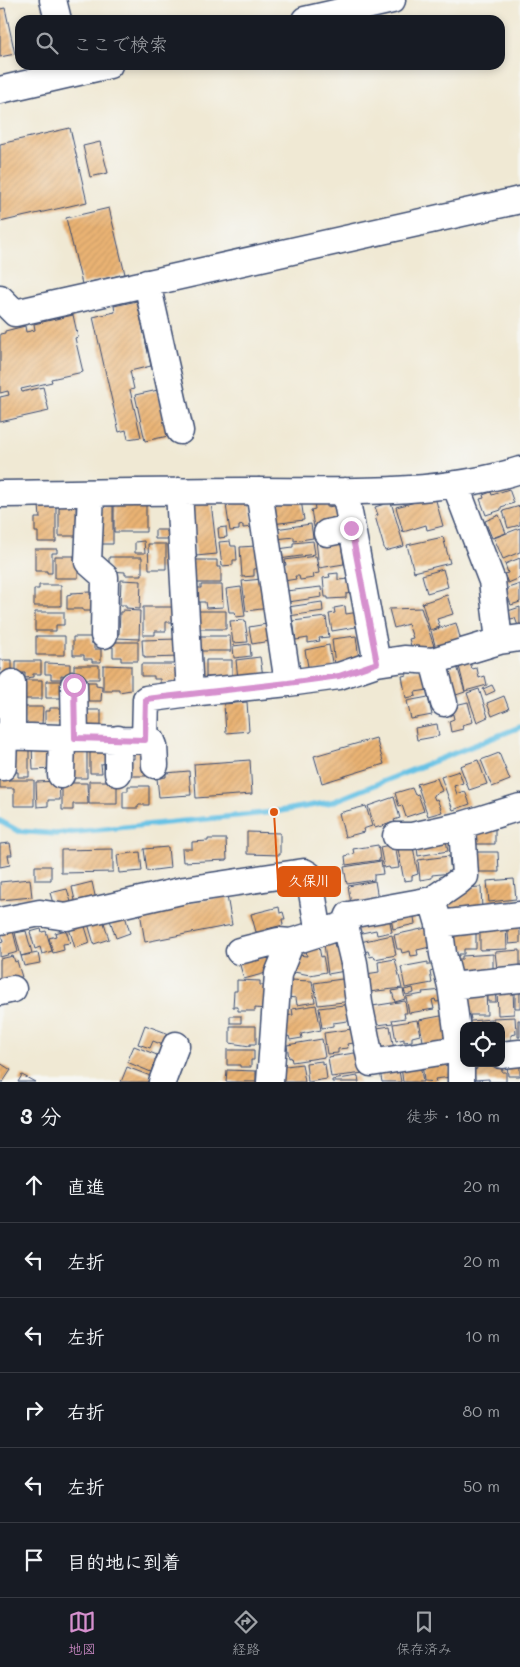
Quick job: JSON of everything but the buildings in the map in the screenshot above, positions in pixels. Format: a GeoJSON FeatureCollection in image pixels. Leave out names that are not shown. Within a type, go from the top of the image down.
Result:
{"type":"FeatureCollection","features":[{"type":"Feature","properties":{"kind":"street"},"geometry":{"type":"LineString","coordinates":[[53,0],[57,15]]}},
{"type":"Feature","properties":{"kind":"street"},"geometry":{"type":"LineString","coordinates":[[327,15],[392,0]]}},
{"type":"Feature","properties":{"kind":"street"},"geometry":{"type":"LineString","coordinates":[[0,90],[69,70]]}},
{"type":"Feature","properties":{"kind":"street"},"geometry":{"type":"LineString","coordinates":[[0,298],[15,313],[520,200]]}},
{"type":"Feature","properties":{"kind":"street"},"geometry":{"type":"LineString","coordinates":[[147,283],[180,431]]}},
{"type":"Feature","properties":{"kind":"street"},"geometry":{"type":"LineString","coordinates":[[0,494],[179,491],[345,492],[455,484],[505,475],[520,470]]}},
{"type":"Feature","properties":{"kind":"street"},"geometry":{"type":"LineString","coordinates":[[145,740],[146,699],[339,676],[377,663],[404,659],[433,661],[510,639],[492,581],[455,484]]}},
{"type":"Feature","properties":{"kind":"street"},"geometry":{"type":"LineString","coordinates":[[179,491],[190,693]]}},
{"type":"Feature","properties":{"kind":"street"},"geometry":{"type":"LineString","coordinates":[[259,491],[288,683]]}},
{"type":"Feature","properties":{"kind":"street"},"geometry":{"type":"LineString","coordinates":[[345,492],[339,530],[377,663]]}},
{"type":"Feature","properties":{"kind":"street"},"geometry":{"type":"LineString","coordinates":[[91,493],[88,562],[105,577],[104,635]]}},
{"type":"Feature","properties":{"kind":"street"},"geometry":{"type":"LineString","coordinates":[[433,661],[444,702]]}},
{"type":"Feature","properties":{"kind":"street"},"geometry":{"type":"LineString","coordinates":[[3,767],[12,683]]}},
{"type":"Feature","properties":{"kind":"street"},"geometry":{"type":"LineString","coordinates":[[61,774],[68,738],[74,685]]}},
{"type":"Feature","properties":{"kind":"street"},"geometry":{"type":"LineString","coordinates":[[5,736],[152,741],[155,766]]}},
{"type":"Feature","properties":{"kind":"street"},"geometry":{"type":"LineString","coordinates":[[118,739],[118,773]]}},
{"type":"Feature","properties":{"kind":"street"},"geometry":{"type":"LineString","coordinates":[[396,836],[412,836],[462,825],[520,807]]}},
{"type":"Feature","properties":{"kind":"street"},"geometry":{"type":"LineString","coordinates":[[460,1054],[451,986],[435,912],[458,882],[465,876],[462,825]]}},
{"type":"Feature","properties":{"kind":"street"},"geometry":{"type":"LineString","coordinates":[[0,920],[40,913],[66,917],[185,890],[304,872],[309,875],[319,933]]}},
{"type":"Feature","properties":{"kind":"street"},"geometry":{"type":"LineString","coordinates":[[460,1062],[372,1072],[354,963],[345,925],[349,915],[435,912],[520,915]]}},
{"type":"Feature","properties":{"kind":"street"},"geometry":{"type":"LineString","coordinates":[[239,951],[278,941],[291,942],[345,925]]}},
{"type":"Feature","properties":{"kind":"street"},"geometry":{"type":"LineString","coordinates":[[270,1082],[278,974],[291,942]]}},
{"type":"Feature","properties":{"kind":"street"},"geometry":{"type":"LineString","coordinates":[[451,986],[520,979]]}},
{"type":"Feature","properties":{"kind":"street"},"geometry":{"type":"LineString","coordinates":[[162,1082],[176,1045]]}},
{"type":"Feature","properties":{"kind":"street"},"geometry":{"type":"LineString","coordinates":[[505,1055],[520,1053]]}},
{"type":"Feature","properties":{"kind":"waterway"},"geometry":{"type":"LineString","coordinates":[[0,821],[18,831],[56,834],[274,812],[332,802],[520,727]]}},
{"type":"Feature","properties":{"kind":"place","name":"久保川"},"geometry":{"type":"Point","coordinates":[274,812]}},
{"type":"Feature","properties":{"kind":"route"},"geometry":{"type":"LineString","coordinates":[[74,685],[75,738],[145,740],[146,699],[339,676],[377,663],[351,528]]}}]}
